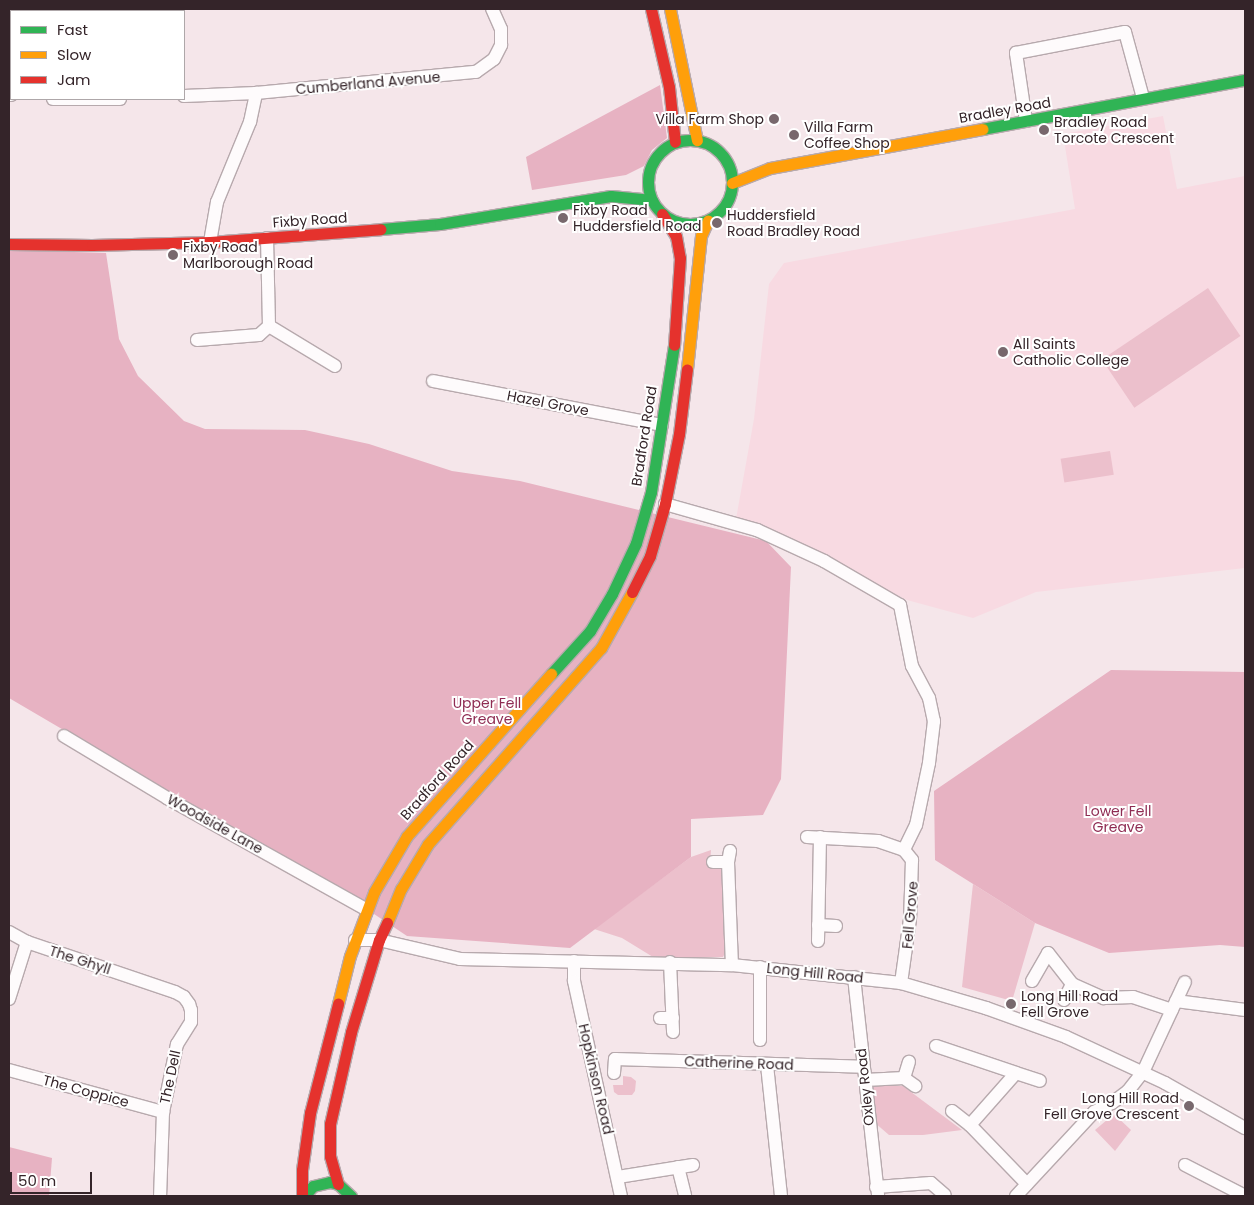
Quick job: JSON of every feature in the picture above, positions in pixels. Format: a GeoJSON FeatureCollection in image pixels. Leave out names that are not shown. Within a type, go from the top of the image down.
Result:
{"type":"FeatureCollection","features":[{"type":"Feature","properties":{"kind":"main road"},"geometry":{"type":"LineString","coordinates":[[651,9],[668,79],[675,142]]}},
{"type":"Feature","properties":{"kind":"main road"},"geometry":{"type":"LineString","coordinates":[[670,9],[697,140]]}},
{"type":"Feature","properties":{"kind":"main road","name":"Bradley Road"},"geometry":{"type":"LineString","coordinates":[[732,184],[770,168],[1245,80]]}},
{"type":"Feature","properties":{"kind":"main road"},"geometry":{"type":"LineString","coordinates":[[351,1196],[338,1184],[330,1156],[330,1124],[351,1032],[379,940],[401,889],[428,844],[460,805],[572,684],[601,648],[628,602],[650,556],[665,504],[679,434],[701,236],[708,220],[725,205],[732,184],[728,164],[721,153],[710,144],[697,140],[675,142],[655,157],[638,184],[662,214],[672,220],[684,224],[708,220]]}},
{"type":"Feature","properties":{"kind":"main road","name":"Bradley Road"},"geometry":{"type":"LineString","coordinates":[[728,164],[770,168]]}},
{"type":"Feature","properties":{"kind":"main road","name":"Fixby Road"},"geometry":{"type":"LineString","coordinates":[[9,244],[92,246],[210,242],[440,224],[611,196],[638,184]]}},
{"type":"Feature","properties":{"kind":"main road","name":"Fixby Road"},"geometry":{"type":"LineString","coordinates":[[611,196],[652,200]]}},
{"type":"Feature","properties":{"kind":"main road","name":"Bradford Road"},"geometry":{"type":"LineString","coordinates":[[303,1196],[302,1170],[310,1113],[355,940],[374,892],[407,836],[569,657],[590,631],[612,594],[639,534],[651,492],[676,332],[680,258],[676,236],[662,214]]}},
{"type":"Feature","properties":{"kind":"main road","name":"Bradford Road"},"geometry":{"type":"LineString","coordinates":[[303,1196],[313,1186],[321,1182],[338,1184]]}},
{"type":"Feature","properties":{"kind":"street","name":"Cumberland Avenue"},"geometry":{"type":"LineString","coordinates":[[185,96],[256,93],[476,72],[494,59],[501,45],[502,29],[492,9]]}},
{"type":"Feature","properties":{"kind":"street"},"geometry":{"type":"LineString","coordinates":[[1026,120],[1016,53],[1125,32],[1142,98]]}},
{"type":"Feature","properties":{"kind":"street"},"geometry":{"type":"LineString","coordinates":[[210,242],[217,202],[250,122],[256,93]]}},
{"type":"Feature","properties":{"kind":"street"},"geometry":{"type":"LineString","coordinates":[[197,340],[259,335],[268,326],[267,238]]}},
{"type":"Feature","properties":{"kind":"street"},"geometry":{"type":"LineString","coordinates":[[268,326],[335,366]]}},
{"type":"Feature","properties":{"kind":"street","name":"Hazel Grove"},"geometry":{"type":"LineString","coordinates":[[433,381],[662,425]]}},
{"type":"Feature","properties":{"kind":"street"},"geometry":{"type":"LineString","coordinates":[[665,504],[757,530],[824,560],[900,605],[912,666],[928,698],[934,721],[929,763],[916,825],[904,850],[889,844],[863,839],[813,837],[818,941]]}},
{"type":"Feature","properties":{"kind":"street","name":"Woodside Lane"},"geometry":{"type":"LineString","coordinates":[[64,736],[167,798],[367,910]]}},
{"type":"Feature","properties":{"kind":"street","name":"Fell Grove"},"geometry":{"type":"LineString","coordinates":[[901,983],[908,938],[913,880],[912,860],[904,850]]}},
{"type":"Feature","properties":{"kind":"street"},"geometry":{"type":"LineString","coordinates":[[713,862],[729,856],[732,965]]}},
{"type":"Feature","properties":{"kind":"street"},"geometry":{"type":"LineString","coordinates":[[818,925],[836,926]]}},
{"type":"Feature","properties":{"kind":"street","name":"The Ghyll"},"geometry":{"type":"LineString","coordinates":[[9,932],[27,942],[154,984]]}},
{"type":"Feature","properties":{"kind":"street","name":"Long Hill Road"},"geometry":{"type":"LineString","coordinates":[[355,940],[379,940],[460,959],[670,962],[732,965],[854,976],[901,983],[986,1008],[1050,1031],[1143,1072],[1245,1128]]}},
{"type":"Feature","properties":{"kind":"street"},"geometry":{"type":"LineString","coordinates":[[9,999],[27,942]]}},
{"type":"Feature","properties":{"kind":"street"},"geometry":{"type":"LineString","coordinates":[[1032,981],[1048,953],[1072,984],[1104,998],[1133,997],[1174,1005],[1245,1010]]}},
{"type":"Feature","properties":{"kind":"street","name":"Hopkinson Road"},"geometry":{"type":"LineString","coordinates":[[574,961],[574,981],[620,1187]]}},
{"type":"Feature","properties":{"kind":"street"},"geometry":{"type":"LineString","coordinates":[[670,962],[666,1018],[673,1032]]}},
{"type":"Feature","properties":{"kind":"street"},"geometry":{"type":"LineString","coordinates":[[760,967],[760,1040]]}},
{"type":"Feature","properties":{"kind":"street","name":"Oxley Road"},"geometry":{"type":"LineString","coordinates":[[854,976],[862,1067],[877,1192]]}},
{"type":"Feature","properties":{"kind":"street"},"geometry":{"type":"LineString","coordinates":[[1016,1196],[1094,1112],[1112,1103],[1128,1091],[1143,1072],[1186,982]]}},
{"type":"Feature","properties":{"kind":"street","name":"The Dell"},"geometry":{"type":"LineString","coordinates":[[154,984],[184,997],[192,1010],[191,1022],[177,1044],[162,1112],[160,1196]]}},
{"type":"Feature","properties":{"kind":"street"},"geometry":{"type":"LineString","coordinates":[[1064,1000],[1072,984]]}},
{"type":"Feature","properties":{"kind":"street"},"geometry":{"type":"LineString","coordinates":[[936,1046],[1040,1081]]}},
{"type":"Feature","properties":{"kind":"street","name":"Catherine Road"},"geometry":{"type":"LineString","coordinates":[[592,1059],[862,1067]]}},
{"type":"Feature","properties":{"kind":"street"},"geometry":{"type":"LineString","coordinates":[[614,1073],[615,1059]]}},
{"type":"Feature","properties":{"kind":"street"},"geometry":{"type":"LineString","coordinates":[[904,1078],[909,1062]]}},
{"type":"Feature","properties":{"kind":"street"},"geometry":{"type":"LineString","coordinates":[[767,1065],[781,1196]]}},
{"type":"Feature","properties":{"kind":"street","name":"The Coppice"},"geometry":{"type":"LineString","coordinates":[[9,1070],[162,1112]]}},
{"type":"Feature","properties":{"kind":"street"},"geometry":{"type":"LineString","coordinates":[[970,1124],[1016,1073]]}},
{"type":"Feature","properties":{"kind":"street"},"geometry":{"type":"LineString","coordinates":[[864,1080],[904,1078],[915,1086]]}},
{"type":"Feature","properties":{"kind":"street"},"geometry":{"type":"LineString","coordinates":[[952,1111],[970,1124],[1028,1184]]}},
{"type":"Feature","properties":{"kind":"street"},"geometry":{"type":"LineString","coordinates":[[620,1187],[678,1167],[693,1165]]}},
{"type":"Feature","properties":{"kind":"street"},"geometry":{"type":"LineString","coordinates":[[1185,1165],[1245,1196]]}},
{"type":"Feature","properties":{"kind":"street"},"geometry":{"type":"LineString","coordinates":[[678,1167],[685,1196]]}},
{"type":"Feature","properties":{"kind":"street"},"geometry":{"type":"LineString","coordinates":[[877,1192],[931,1183],[945,1195]]}},
{"type":"Feature","properties":{"kind":"shaded area","name":"All Saints Catholic College"},"geometry":{"type":"Polygon","coordinates":[[[1163,116],[1177,189],[1245,176],[1245,568],[1036,592],[973,618],[907,600],[736,519],[754,419],[769,284],[784,263],[1075,209],[1063,134],[1163,116]]]}},
{"type":"Feature","properties":{"kind":"shaded area"},"geometry":{"type":"Polygon","coordinates":[[[1208,288],[1240,336],[1134,408],[1102,360],[1208,288]]]}},
{"type":"Feature","properties":{"kind":"shaded area"},"geometry":{"type":"Polygon","coordinates":[[[1110,451],[1114,475],[1064,483],[1061,459],[1110,451]]]}},
{"type":"Feature","properties":{"kind":"shaded area"},"geometry":{"type":"Polygon","coordinates":[[[711,850],[710,865],[727,866],[726,951],[723,957],[653,957],[622,938],[594,929],[691,857],[711,850]]]}},
{"type":"Feature","properties":{"kind":"shaded area"},"geometry":{"type":"Polygon","coordinates":[[[973,884],[1035,923],[1012,1001],[962,987],[973,884]]]}},
{"type":"Feature","properties":{"kind":"shaded area"},"geometry":{"type":"Polygon","coordinates":[[[623,1076],[631,1077],[636,1081],[635,1091],[632,1095],[618,1095],[614,1092],[613,1085],[623,1085],[623,1076]]]}},
{"type":"Feature","properties":{"kind":"shaded area"},"geometry":{"type":"Polygon","coordinates":[[[871,1086],[903,1086],[962,1130],[923,1135],[889,1135],[874,1122],[871,1086]]]}},
{"type":"Feature","properties":{"kind":"shaded area"},"geometry":{"type":"Polygon","coordinates":[[[1114,1114],[1131,1130],[1115,1151],[1095,1130],[1114,1114]]]}},
{"type":"Feature","properties":{"kind":"green space"},"geometry":{"type":"Polygon","coordinates":[[[660,85],[667,138],[652,150],[644,166],[626,175],[532,190],[526,157],[660,85]]]}},
{"type":"Feature","properties":{"kind":"green space","name":"Upper Fell Greave"},"geometry":{"type":"Polygon","coordinates":[[[9,250],[106,253],[119,339],[138,376],[184,421],[205,429],[305,430],[369,444],[452,471],[520,481],[766,541],[791,567],[781,779],[763,815],[691,819],[691,857],[570,948],[407,936],[350,898],[9,698],[9,250]]]}},
{"type":"Feature","properties":{"kind":"green space","name":"Lower Fell Greave"},"geometry":{"type":"Polygon","coordinates":[[[1111,670],[1245,672],[1245,947],[1220,945],[1109,953],[1035,923],[935,860],[934,791],[1111,670]]]}},
{"type":"Feature","properties":{"kind":"green space"},"geometry":{"type":"Polygon","coordinates":[[[9,1147],[52,1158],[49,1196],[9,1196],[9,1147]]]}},
{"type":"Feature","properties":{"kind":"traffic: fast"},"geometry":{"type":"LineString","coordinates":[[982,129],[1245,80]]}},
{"type":"Feature","properties":{"kind":"traffic: fast"},"geometry":{"type":"LineString","coordinates":[[690,140],[706,143],[720,152],[729,166],[732,182],[729,198],[720,212],[706,221],[690,224],[674,221],[660,212],[651,198],[648,182],[651,166],[660,152],[674,143],[690,140]]}},
{"type":"Feature","properties":{"kind":"traffic: fast"},"geometry":{"type":"LineString","coordinates":[[381,229],[440,224],[611,196],[652,200]]}},
{"type":"Feature","properties":{"kind":"traffic: fast"},"geometry":{"type":"LineString","coordinates":[[551,674],[590,631],[612,594],[636,543],[651,492],[674,345]]}},
{"type":"Feature","properties":{"kind":"traffic: fast"},"geometry":{"type":"LineString","coordinates":[[304,1196],[313,1186],[330,1182],[338,1184],[351,1196]]}},
{"type":"Feature","properties":{"kind":"traffic: slow"},"geometry":{"type":"LineString","coordinates":[[670,9],[697,140]]}},
{"type":"Feature","properties":{"kind":"traffic: slow"},"geometry":{"type":"LineString","coordinates":[[732,183],[770,168],[982,129]]}},
{"type":"Feature","properties":{"kind":"traffic: slow"},"geometry":{"type":"LineString","coordinates":[[687,369],[701,236],[708,220]]}},
{"type":"Feature","properties":{"kind":"traffic: slow"},"geometry":{"type":"LineString","coordinates":[[387,923],[401,889],[428,844],[601,648],[632,592]]}},
{"type":"Feature","properties":{"kind":"traffic: slow"},"geometry":{"type":"LineString","coordinates":[[338,1004],[350,956],[374,892],[407,836],[551,674]]}},
{"type":"Feature","properties":{"kind":"traffic: jam"},"geometry":{"type":"LineString","coordinates":[[651,9],[669,87],[675,142]]}},
{"type":"Feature","properties":{"kind":"traffic: jam"},"geometry":{"type":"LineString","coordinates":[[662,214],[676,236],[680,258],[674,345]]}},
{"type":"Feature","properties":{"kind":"traffic: jam"},"geometry":{"type":"LineString","coordinates":[[9,244],[92,245],[210,242],[381,229]]}},
{"type":"Feature","properties":{"kind":"traffic: jam"},"geometry":{"type":"LineString","coordinates":[[632,592],[650,556],[665,504],[679,434],[687,369]]}},
{"type":"Feature","properties":{"kind":"traffic: jam"},"geometry":{"type":"LineString","coordinates":[[338,1184],[330,1156],[330,1124],[351,1032],[379,940],[387,923]]}},
{"type":"Feature","properties":{"kind":"traffic: jam"},"geometry":{"type":"LineString","coordinates":[[302,1196],[302,1170],[310,1113],[338,1004]]}},
{"type":"Feature","properties":{"kind":"place","name":"Villa Farm Shop"},"geometry":{"type":"Point","coordinates":[774,119]}},
{"type":"Feature","properties":{"kind":"place","name":"Bradley Road Torcote Crescent"},"geometry":{"type":"Point","coordinates":[1044,130]}},
{"type":"Feature","properties":{"kind":"place","name":"Villa Farm Coffee Shop"},"geometry":{"type":"Point","coordinates":[794,135]}},
{"type":"Feature","properties":{"kind":"place","name":"Fixby Road Huddersfield Road"},"geometry":{"type":"Point","coordinates":[563,218]}},
{"type":"Feature","properties":{"kind":"place","name":"Huddersfield Road Bradley Road"},"geometry":{"type":"Point","coordinates":[717,223]}},
{"type":"Feature","properties":{"kind":"place","name":"Fixby Road Marlborough Road"},"geometry":{"type":"Point","coordinates":[173,255]}},
{"type":"Feature","properties":{"kind":"place","name":"All Saints Catholic College"},"geometry":{"type":"Point","coordinates":[1003,352]}},
{"type":"Feature","properties":{"kind":"place","name":"Long Hill Road Fell Grove"},"geometry":{"type":"Point","coordinates":[1011,1004]}},
{"type":"Feature","properties":{"kind":"place","name":"Long Hill Road Fell Grove Crescent"},"geometry":{"type":"Point","coordinates":[1189,1106]}}]}
